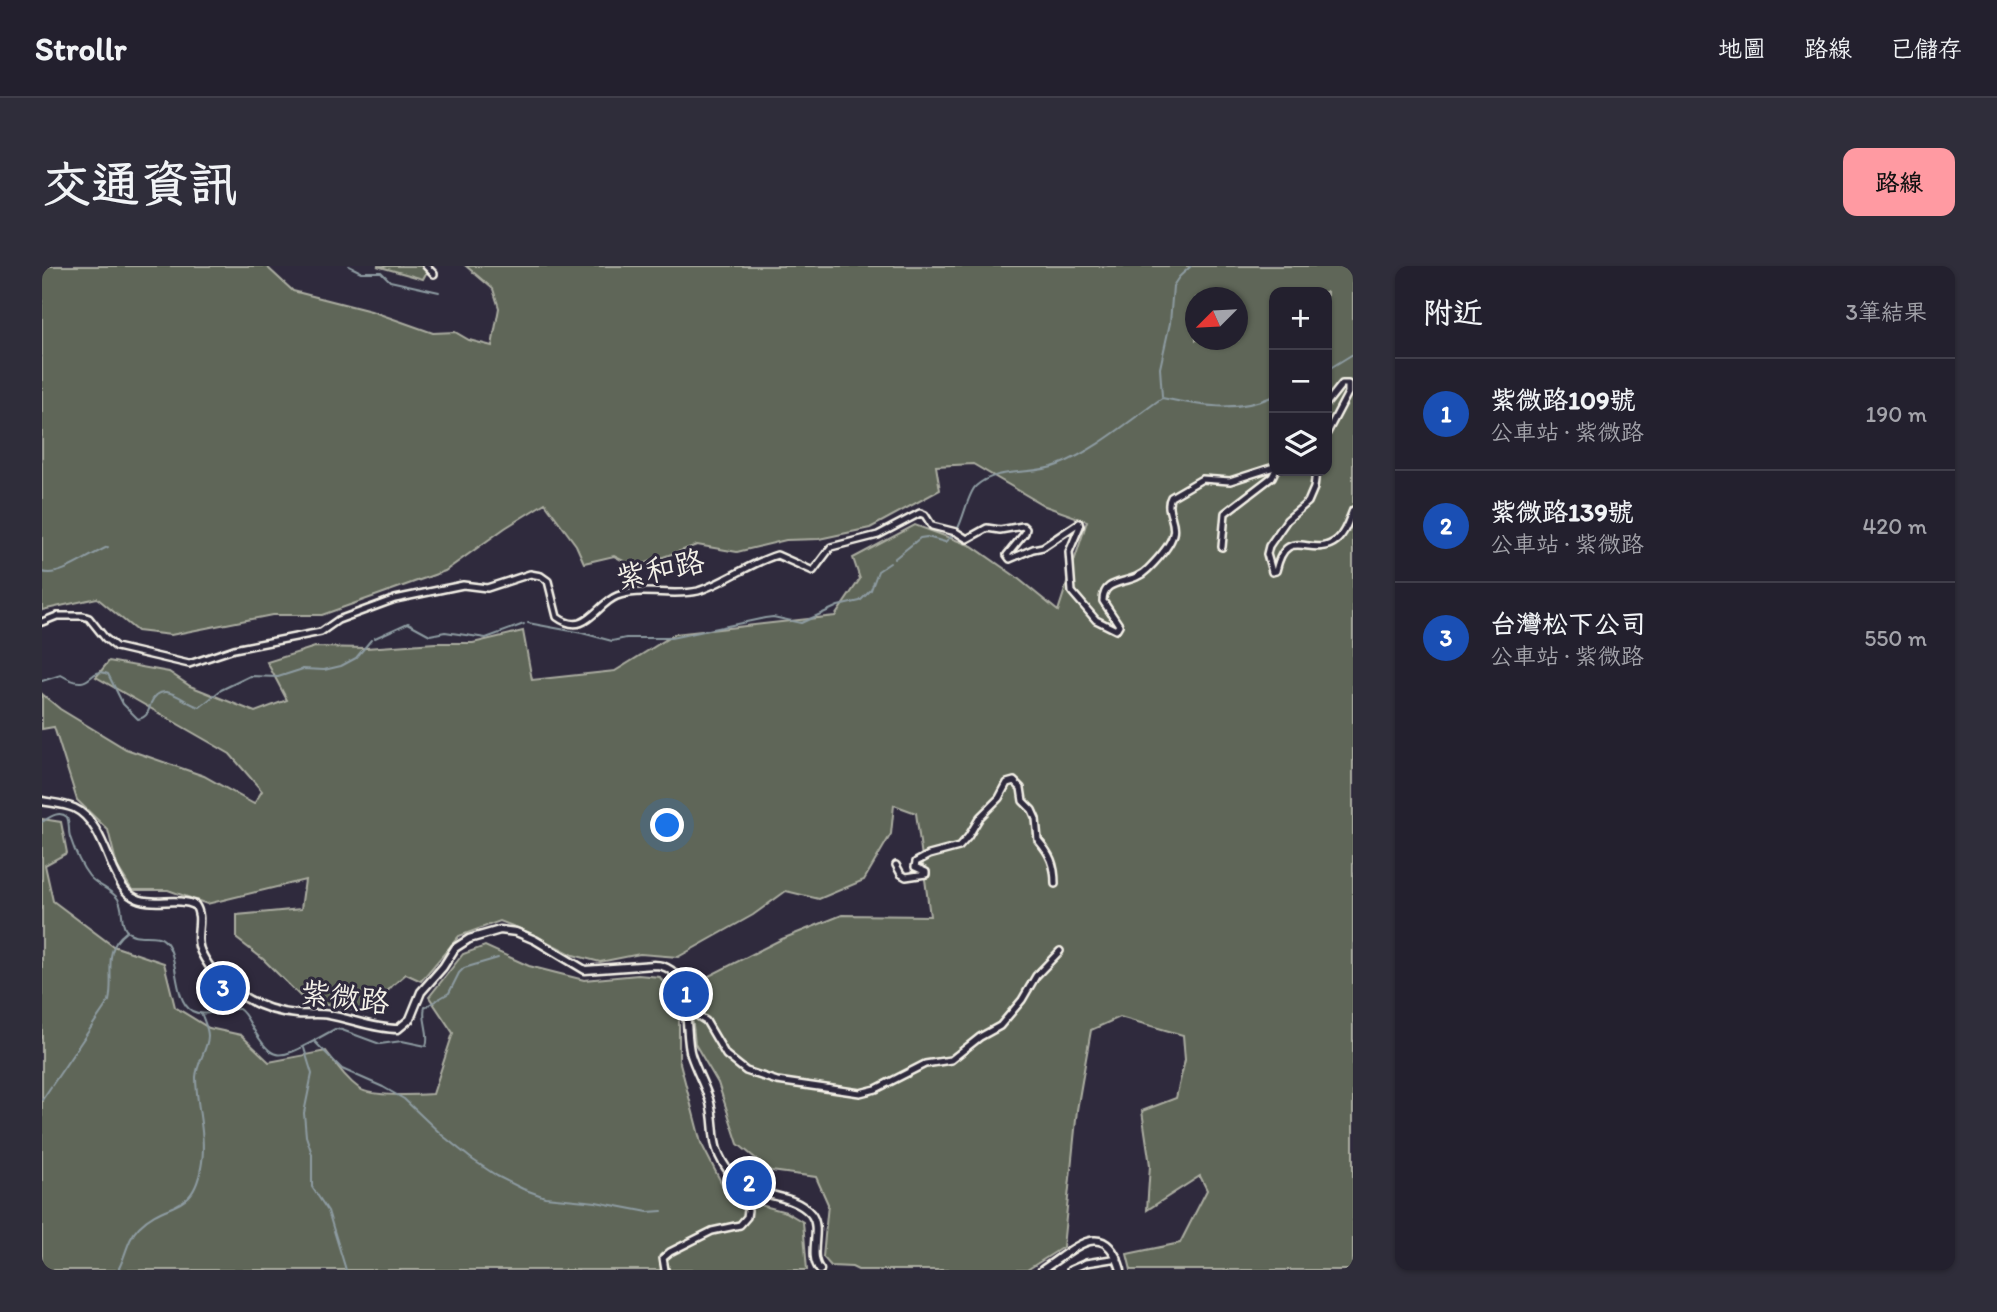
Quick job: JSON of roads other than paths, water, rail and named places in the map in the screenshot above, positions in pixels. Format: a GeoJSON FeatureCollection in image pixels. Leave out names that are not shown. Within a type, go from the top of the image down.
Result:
{"type":"FeatureCollection","features":[{"type":"Feature","properties":{"kind":"street"},"geometry":{"type":"LineString","coordinates":[[426,266],[434,274]]}},
{"type":"Feature","properties":{"kind":"street"},"geometry":{"type":"LineString","coordinates":[[1332,397],[1342,384],[1348,384],[1348,393],[1332,423]]}},
{"type":"Feature","properties":{"kind":"street","name":"紫和路"},"geometry":{"type":"LineString","coordinates":[[42,622],[57,616],[87,617],[104,638],[117,647],[189,664],[234,649],[316,634],[338,620],[388,601],[463,585],[487,587],[537,574],[549,584],[557,617],[568,622],[582,622],[590,619],[618,595],[697,591],[776,555],[813,572],[831,547],[878,535],[920,513],[925,515],[934,527],[955,532],[967,539],[987,528],[1000,530],[1023,526],[1026,531],[1007,552],[1010,559],[1043,547],[1079,523],[1069,552],[1072,592],[1096,620],[1116,630],[1119,625],[1103,601],[1105,590],[1110,584],[1131,581],[1142,575],[1170,540],[1174,532],[1168,506],[1171,497],[1202,479],[1230,481],[1269,471]]}},
{"type":"Feature","properties":{"kind":"street"},"geometry":{"type":"LineString","coordinates":[[1222,547],[1224,515],[1272,476]]}},
{"type":"Feature","properties":{"kind":"street"},"geometry":{"type":"LineString","coordinates":[[1315,476],[1308,502],[1287,520],[1269,546],[1267,554],[1272,572],[1276,572],[1282,552],[1288,546],[1298,544],[1322,547],[1338,539],[1353,510]]}},
{"type":"Feature","properties":{"kind":"street"},"geometry":{"type":"LineString","coordinates":[[896,864],[901,874],[906,877],[926,874],[915,867],[916,862],[929,855],[959,847],[980,817],[999,798],[1007,783],[1014,781],[1021,788],[1023,801],[1036,818],[1038,840],[1046,847],[1054,866],[1055,884]]}},
{"type":"Feature","properties":{"kind":"street","name":"紫微路"},"geometry":{"type":"LineString","coordinates":[[42,801],[73,808],[87,819],[100,838],[121,885],[131,896],[147,901],[183,900],[195,905],[200,916],[198,945],[211,967],[233,991],[278,1011],[324,1014],[398,1029],[410,1020],[421,992],[437,975],[455,948],[469,939],[499,930],[516,932],[535,940],[585,970],[665,966],[679,984],[688,1010],[689,1048],[709,1101],[714,1145],[720,1160],[734,1178]]}},
{"type":"Feature","properties":{"kind":"street"},"geometry":{"type":"LineString","coordinates":[[688,1010],[706,1021],[726,1055],[746,1071],[777,1081],[860,1093],[876,1089],[925,1064],[951,1060],[980,1037],[1000,1027],[1022,1000],[1036,976],[1060,951]]}},
{"type":"Feature","properties":{"kind":"street"},"geometry":{"type":"LineString","coordinates":[[665,1270],[663,1258],[670,1252],[717,1229],[744,1222],[748,1210],[744,1198],[732,1184],[734,1178],[743,1186],[792,1201],[808,1211],[815,1222],[816,1261],[820,1270]]}},
{"type":"Feature","properties":{"kind":"street"},"geometry":{"type":"LineString","coordinates":[[1042,1270],[1072,1249],[1094,1242],[1107,1242],[1118,1258],[1121,1270]]}},
{"type":"Feature","properties":{"kind":"street"},"geometry":{"type":"LineString","coordinates":[[1070,1270],[1086,1263],[1118,1258]]}},
{"type":"Feature","properties":{"kind":"waterway"},"geometry":{"type":"LineString","coordinates":[[349,266],[361,272],[381,272],[390,281],[439,292]]}},
{"type":"Feature","properties":{"kind":"waterway"},"geometry":{"type":"LineString","coordinates":[[1162,396],[1160,368],[1170,323],[1173,286],[1191,266]]}},
{"type":"Feature","properties":{"kind":"waterway"},"geometry":{"type":"LineString","coordinates":[[1332,367],[1353,354]]}},
{"type":"Feature","properties":{"kind":"waterway"},"geometry":{"type":"LineString","coordinates":[[957,530],[973,489],[985,480],[1005,473],[1048,468],[1072,459],[1162,398],[1232,406],[1269,398]]}},
{"type":"Feature","properties":{"kind":"waterway"},"geometry":{"type":"LineString","coordinates":[[894,559],[920,538],[945,542],[954,534]]}},
{"type":"Feature","properties":{"kind":"waterway"},"geometry":{"type":"LineString","coordinates":[[42,572],[66,569],[108,547]]}},
{"type":"Feature","properties":{"kind":"waterway"},"geometry":{"type":"LineString","coordinates":[[528,623],[612,641],[626,638],[671,638],[773,617],[801,623],[838,606],[860,601],[871,590],[878,571],[890,563]]}},
{"type":"Feature","properties":{"kind":"waterway"},"geometry":{"type":"LineString","coordinates":[[375,638],[408,623],[430,635],[445,632],[486,638],[524,624]]}},
{"type":"Feature","properties":{"kind":"waterway"},"geometry":{"type":"LineString","coordinates":[[42,681],[61,675],[79,682],[96,673],[108,674],[123,704],[138,719],[146,715],[151,703],[162,692],[174,694],[200,707],[221,690],[250,676],[278,677],[303,669],[324,670],[341,666],[356,658],[371,640]]}},
{"type":"Feature","properties":{"kind":"waterway"},"geometry":{"type":"LineString","coordinates":[[42,822],[58,814],[67,817],[70,837],[86,872],[118,899],[126,930],[135,935],[157,937],[166,942],[173,958],[182,998],[192,1011],[203,1014],[239,1009],[265,1047],[277,1054],[292,1052],[314,1041],[342,1069],[404,1099],[473,1160],[523,1189],[545,1197],[596,1202],[648,1212],[662,1211]]}},
{"type":"Feature","properties":{"kind":"waterway"},"geometry":{"type":"LineString","coordinates":[[42,1100],[109,1001],[111,955],[118,939],[126,932]]}},
{"type":"Feature","properties":{"kind":"waterway"},"geometry":{"type":"LineString","coordinates":[[315,1040],[335,1029],[380,1044],[402,1041],[426,1046],[425,1007],[449,993],[464,968],[498,958]]}},
{"type":"Feature","properties":{"kind":"waterway"},"geometry":{"type":"LineString","coordinates":[[118,1270],[139,1227],[160,1212],[186,1199],[198,1179],[203,1140],[196,1077],[208,1036],[202,1015]]}},
{"type":"Feature","properties":{"kind":"waterway"},"geometry":{"type":"LineString","coordinates":[[304,1048],[312,1074],[304,1113],[306,1136],[312,1154],[312,1187],[328,1211],[346,1270]]}},
{"type":"Feature","properties":{"kind":"place","name":"台灣松下公司"},"geometry":{"type":"Point","coordinates":[223,988]}},
{"type":"Feature","properties":{"kind":"place","name":"紫微路109號"},"geometry":{"type":"Point","coordinates":[686,994]}},
{"type":"Feature","properties":{"kind":"place","name":"紫微路139號"},"geometry":{"type":"Point","coordinates":[749,1183]}}]}
